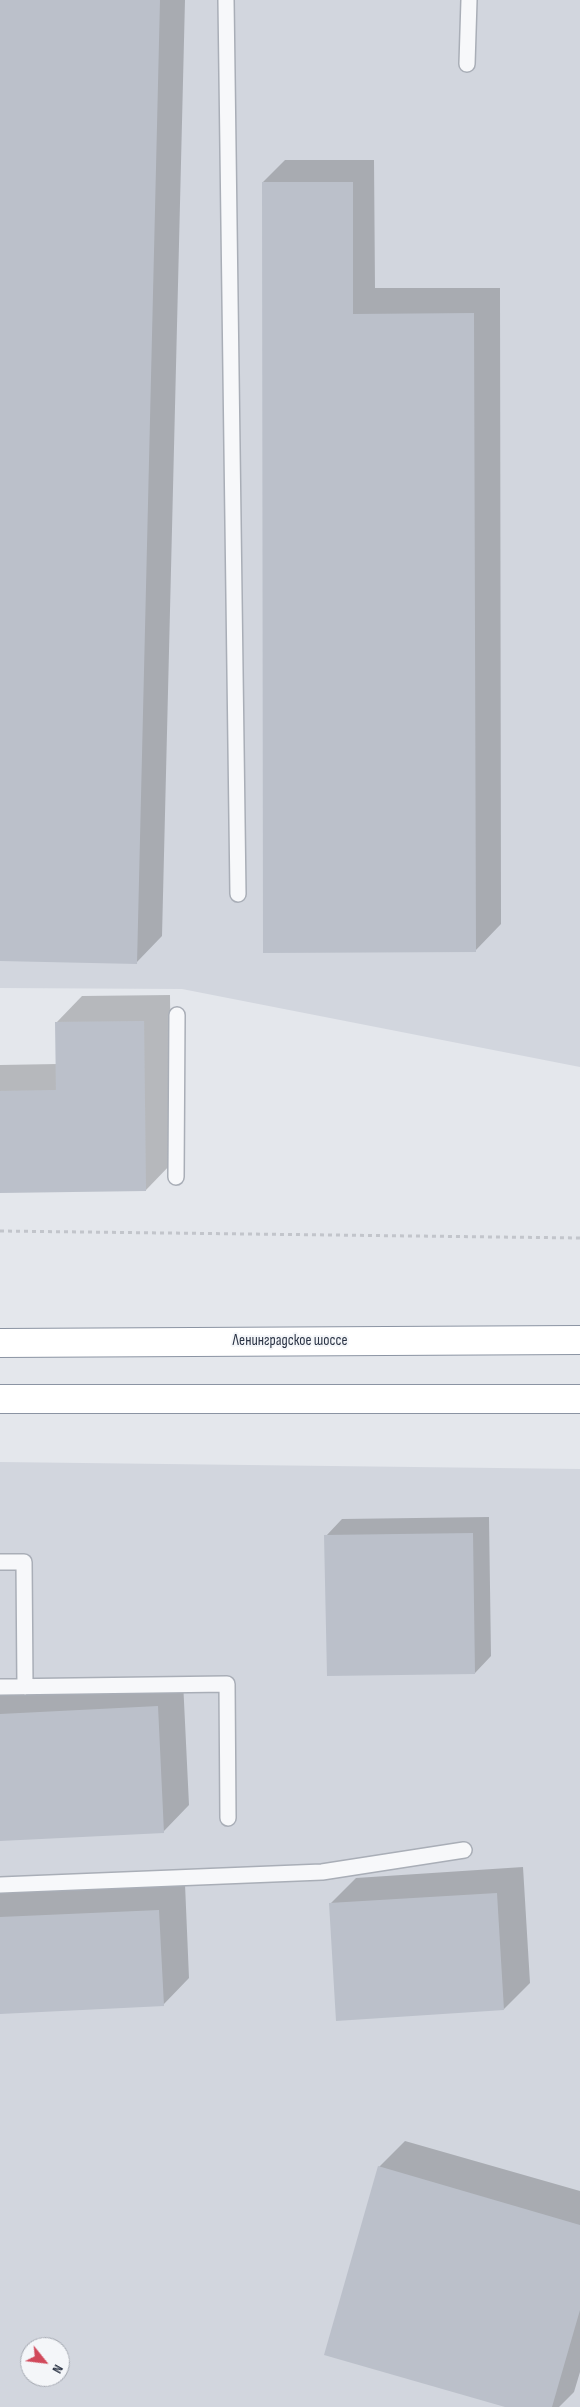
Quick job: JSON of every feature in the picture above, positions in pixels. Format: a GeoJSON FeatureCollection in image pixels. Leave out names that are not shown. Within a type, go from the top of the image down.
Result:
{"type":"FeatureCollection","features":[{"type":"Feature","properties":{"kind":"highway","name":"Ленинградское шоссе"},"geometry":{"type":"LineString","coordinates":[[0,1343],[580,1340]]}},
{"type":"Feature","properties":{"kind":"highway"},"geometry":{"type":"LineString","coordinates":[[0,1399],[580,1399]]}},
{"type":"Feature","properties":{"kind":"lane"},"geometry":{"type":"LineString","coordinates":[[226,0],[238,894]]}},
{"type":"Feature","properties":{"kind":"lane"},"geometry":{"type":"LineString","coordinates":[[467,64],[469,0]]}},
{"type":"Feature","properties":{"kind":"lane"},"geometry":{"type":"LineString","coordinates":[[176,1177],[177,1015]]}},
{"type":"Feature","properties":{"kind":"lane"},"geometry":{"type":"LineString","coordinates":[[0,1562],[24,1562],[25,1687]]}},
{"type":"Feature","properties":{"kind":"lane"},"geometry":{"type":"LineString","coordinates":[[0,1687],[227,1684],[228,1818]]}},
{"type":"Feature","properties":{"kind":"lane"},"geometry":{"type":"LineString","coordinates":[[0,1885],[322,1872],[464,1850]]}},
{"type":"Feature","properties":{"kind":"path"},"geometry":{"type":"LineString","coordinates":[[0,1231],[580,1238]]}},
{"type":"Feature","properties":{"kind":"shaded area"},"geometry":{"type":"Polygon","coordinates":[[[0,0],[580,0],[580,1067],[182,989],[0,988],[0,0]]]}},
{"type":"Feature","properties":{"kind":"shaded area"},"geometry":{"type":"Polygon","coordinates":[[[0,1462],[580,1469],[580,2407],[0,2407],[0,1462]]]}},
{"type":"Feature","properties":{"kind":"building"},"geometry":{"type":"Polygon","coordinates":[[[0,0],[160,0],[137,964],[0,961],[0,0]]]}},
{"type":"Feature","properties":{"kind":"building"},"geometry":{"type":"Polygon","coordinates":[[[262,182],[353,182],[353,314],[474,313],[476,952],[263,953],[262,182]]]}},
{"type":"Feature","properties":{"kind":"building"},"geometry":{"type":"Polygon","coordinates":[[[144,1021],[146,1191],[0,1193],[0,1091],[56,1090],[55,1022],[144,1021]]]}},
{"type":"Feature","properties":{"kind":"building"},"geometry":{"type":"Polygon","coordinates":[[[473,1533],[475,1674],[327,1676],[324,1535],[473,1533]]]}},
{"type":"Feature","properties":{"kind":"building"},"geometry":{"type":"Polygon","coordinates":[[[158,1706],[164,1833],[0,1841],[0,1714],[158,1706]]]}},
{"type":"Feature","properties":{"kind":"building"},"geometry":{"type":"Polygon","coordinates":[[[497,1893],[504,2010],[336,2021],[329,1903],[497,1893]]]}},
{"type":"Feature","properties":{"kind":"building"},"geometry":{"type":"Polygon","coordinates":[[[159,1910],[164,2006],[0,2014],[0,1917],[159,1910]]]}},
{"type":"Feature","properties":{"kind":"building"},"geometry":{"type":"Polygon","coordinates":[[[378,2166],[580,2225],[580,2310],[552,2407],[505,2407],[324,2355],[378,2166]]]}}]}
